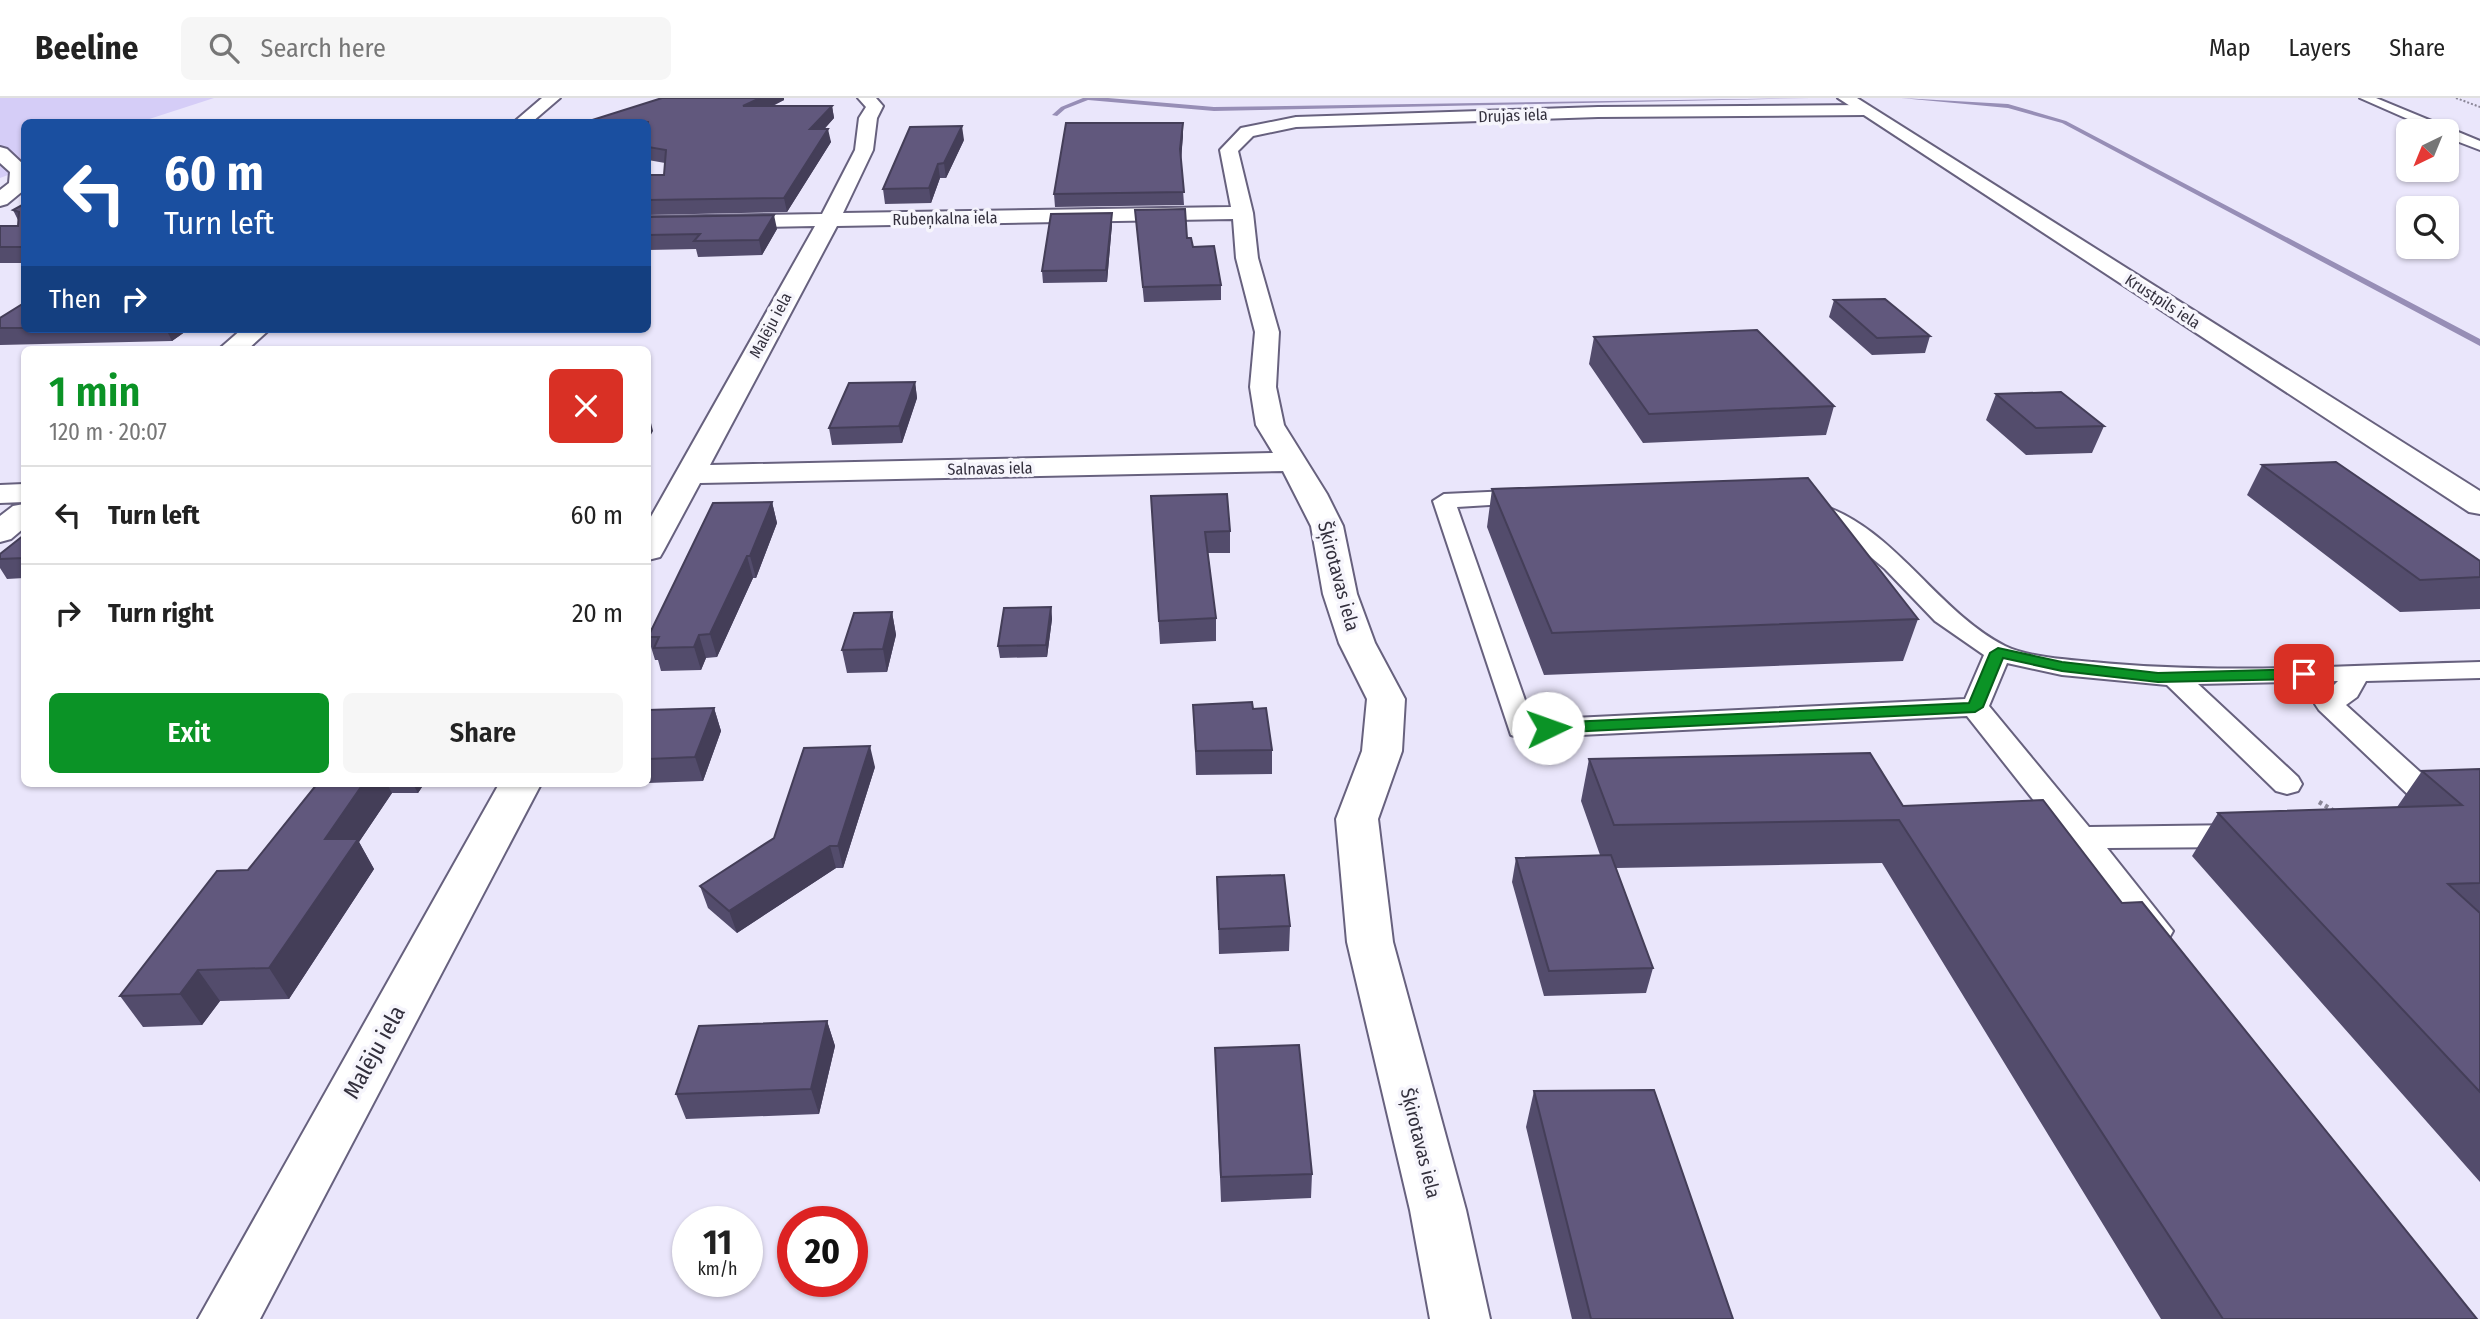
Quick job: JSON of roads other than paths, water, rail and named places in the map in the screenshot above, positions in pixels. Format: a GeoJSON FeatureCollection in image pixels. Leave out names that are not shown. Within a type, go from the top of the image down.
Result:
{"type":"FeatureCollection","features":[{"type":"Feature","properties":{"kind":"street"},"geometry":{"type":"LineString","coordinates":[[526,119],[552,98]]}},
{"type":"Feature","properties":{"kind":"street","name":"Malēju iela"},"geometry":{"type":"LineString","coordinates":[[651,544],[853,177],[864,150],[868,118],[875,106],[866,98]]}},
{"type":"Feature","properties":{"kind":"street","name":"Drujas iela"},"geometry":{"type":"LineString","coordinates":[[1247,132],[1259,127],[1309,122],[1855,104]]}},
{"type":"Feature","properties":{"kind":"street","name":"Krustpils iela"},"geometry":{"type":"LineString","coordinates":[[1855,104],[2480,505]]}},
{"type":"Feature","properties":{"kind":"street","name":"Šķirotavas iela"},"geometry":{"type":"LineString","coordinates":[[1247,132],[1229,150],[1243,213],[1247,258],[1267,332],[1263,387],[1270,425],[1290,462],[1312,494],[1327,526],[1340,594],[1357,643],[1386,699],[1382,751],[1357,819],[1370,942],[1438,1210],[1460,1319]]}},
{"type":"Feature","properties":{"kind":"street"},"geometry":{"type":"LineString","coordinates":[[0,153],[20,171],[18,185],[0,200]]}},
{"type":"Feature","properties":{"kind":"street","name":"Rubeņkalna iela"},"geometry":{"type":"LineString","coordinates":[[651,223],[1243,213]]}},
{"type":"Feature","properties":{"kind":"street"},"geometry":{"type":"LineString","coordinates":[[236,346],[253,333]]}},
{"type":"Feature","properties":{"kind":"street","name":"Salnavas iela"},"geometry":{"type":"LineString","coordinates":[[689,474],[1290,462]]}},
{"type":"Feature","properties":{"kind":"street"},"geometry":{"type":"LineString","coordinates":[[0,494],[21,493]]}},
{"type":"Feature","properties":{"kind":"street"},"geometry":{"type":"LineString","coordinates":[[0,532],[21,515]]}},
{"type":"Feature","properties":{"kind":"street","name":"Malēju iela"},"geometry":{"type":"LineString","coordinates":[[228,1319],[518,787]]}},
{"type":"Feature","properties":{"kind":"lane"},"geometry":{"type":"LineString","coordinates":[[2366,98],[2415,119]]}},
{"type":"Feature","properties":{"kind":"lane"},"geometry":{"type":"LineString","coordinates":[[2459,137],[2480,146]]}},
{"type":"Feature","properties":{"kind":"lane"},"geometry":{"type":"LineString","coordinates":[[1550,496],[1444,501],[1521,729],[1975,707]]}},
{"type":"Feature","properties":{"kind":"lane"},"geometry":{"type":"LineString","coordinates":[[1790,500],[1856,532],[1894,564],[1944,616],[1998,653],[2062,667],[2174,677],[2480,670]]}},
{"type":"Feature","properties":{"kind":"lane"},"geometry":{"type":"LineString","coordinates":[[1975,707],[1998,653]]}},
{"type":"Feature","properties":{"kind":"lane"},"geometry":{"type":"LineString","coordinates":[[2356,673],[2347,691],[2329,704],[2429,797]]}},
{"type":"Feature","properties":{"kind":"lane"},"geometry":{"type":"LineString","coordinates":[[2174,677],[2287,784]]}},
{"type":"Feature","properties":{"kind":"lane"},"geometry":{"type":"LineString","coordinates":[[1975,707],[2175,954]]}},
{"type":"Feature","properties":{"kind":"lane"},"geometry":{"type":"LineString","coordinates":[[2079,838],[2267,835]]}},
{"type":"Feature","properties":{"kind":"waterway"},"geometry":{"type":"LineString","coordinates":[[1055,115],[1063,108],[1088,98]]}},
{"type":"Feature","properties":{"kind":"waterway"},"geometry":{"type":"LineString","coordinates":[[1088,98],[1214,109],[1808,98]]}},
{"type":"Feature","properties":{"kind":"waterway"},"geometry":{"type":"LineString","coordinates":[[1904,98],[2008,106],[2064,122],[2480,343]]}}]}
